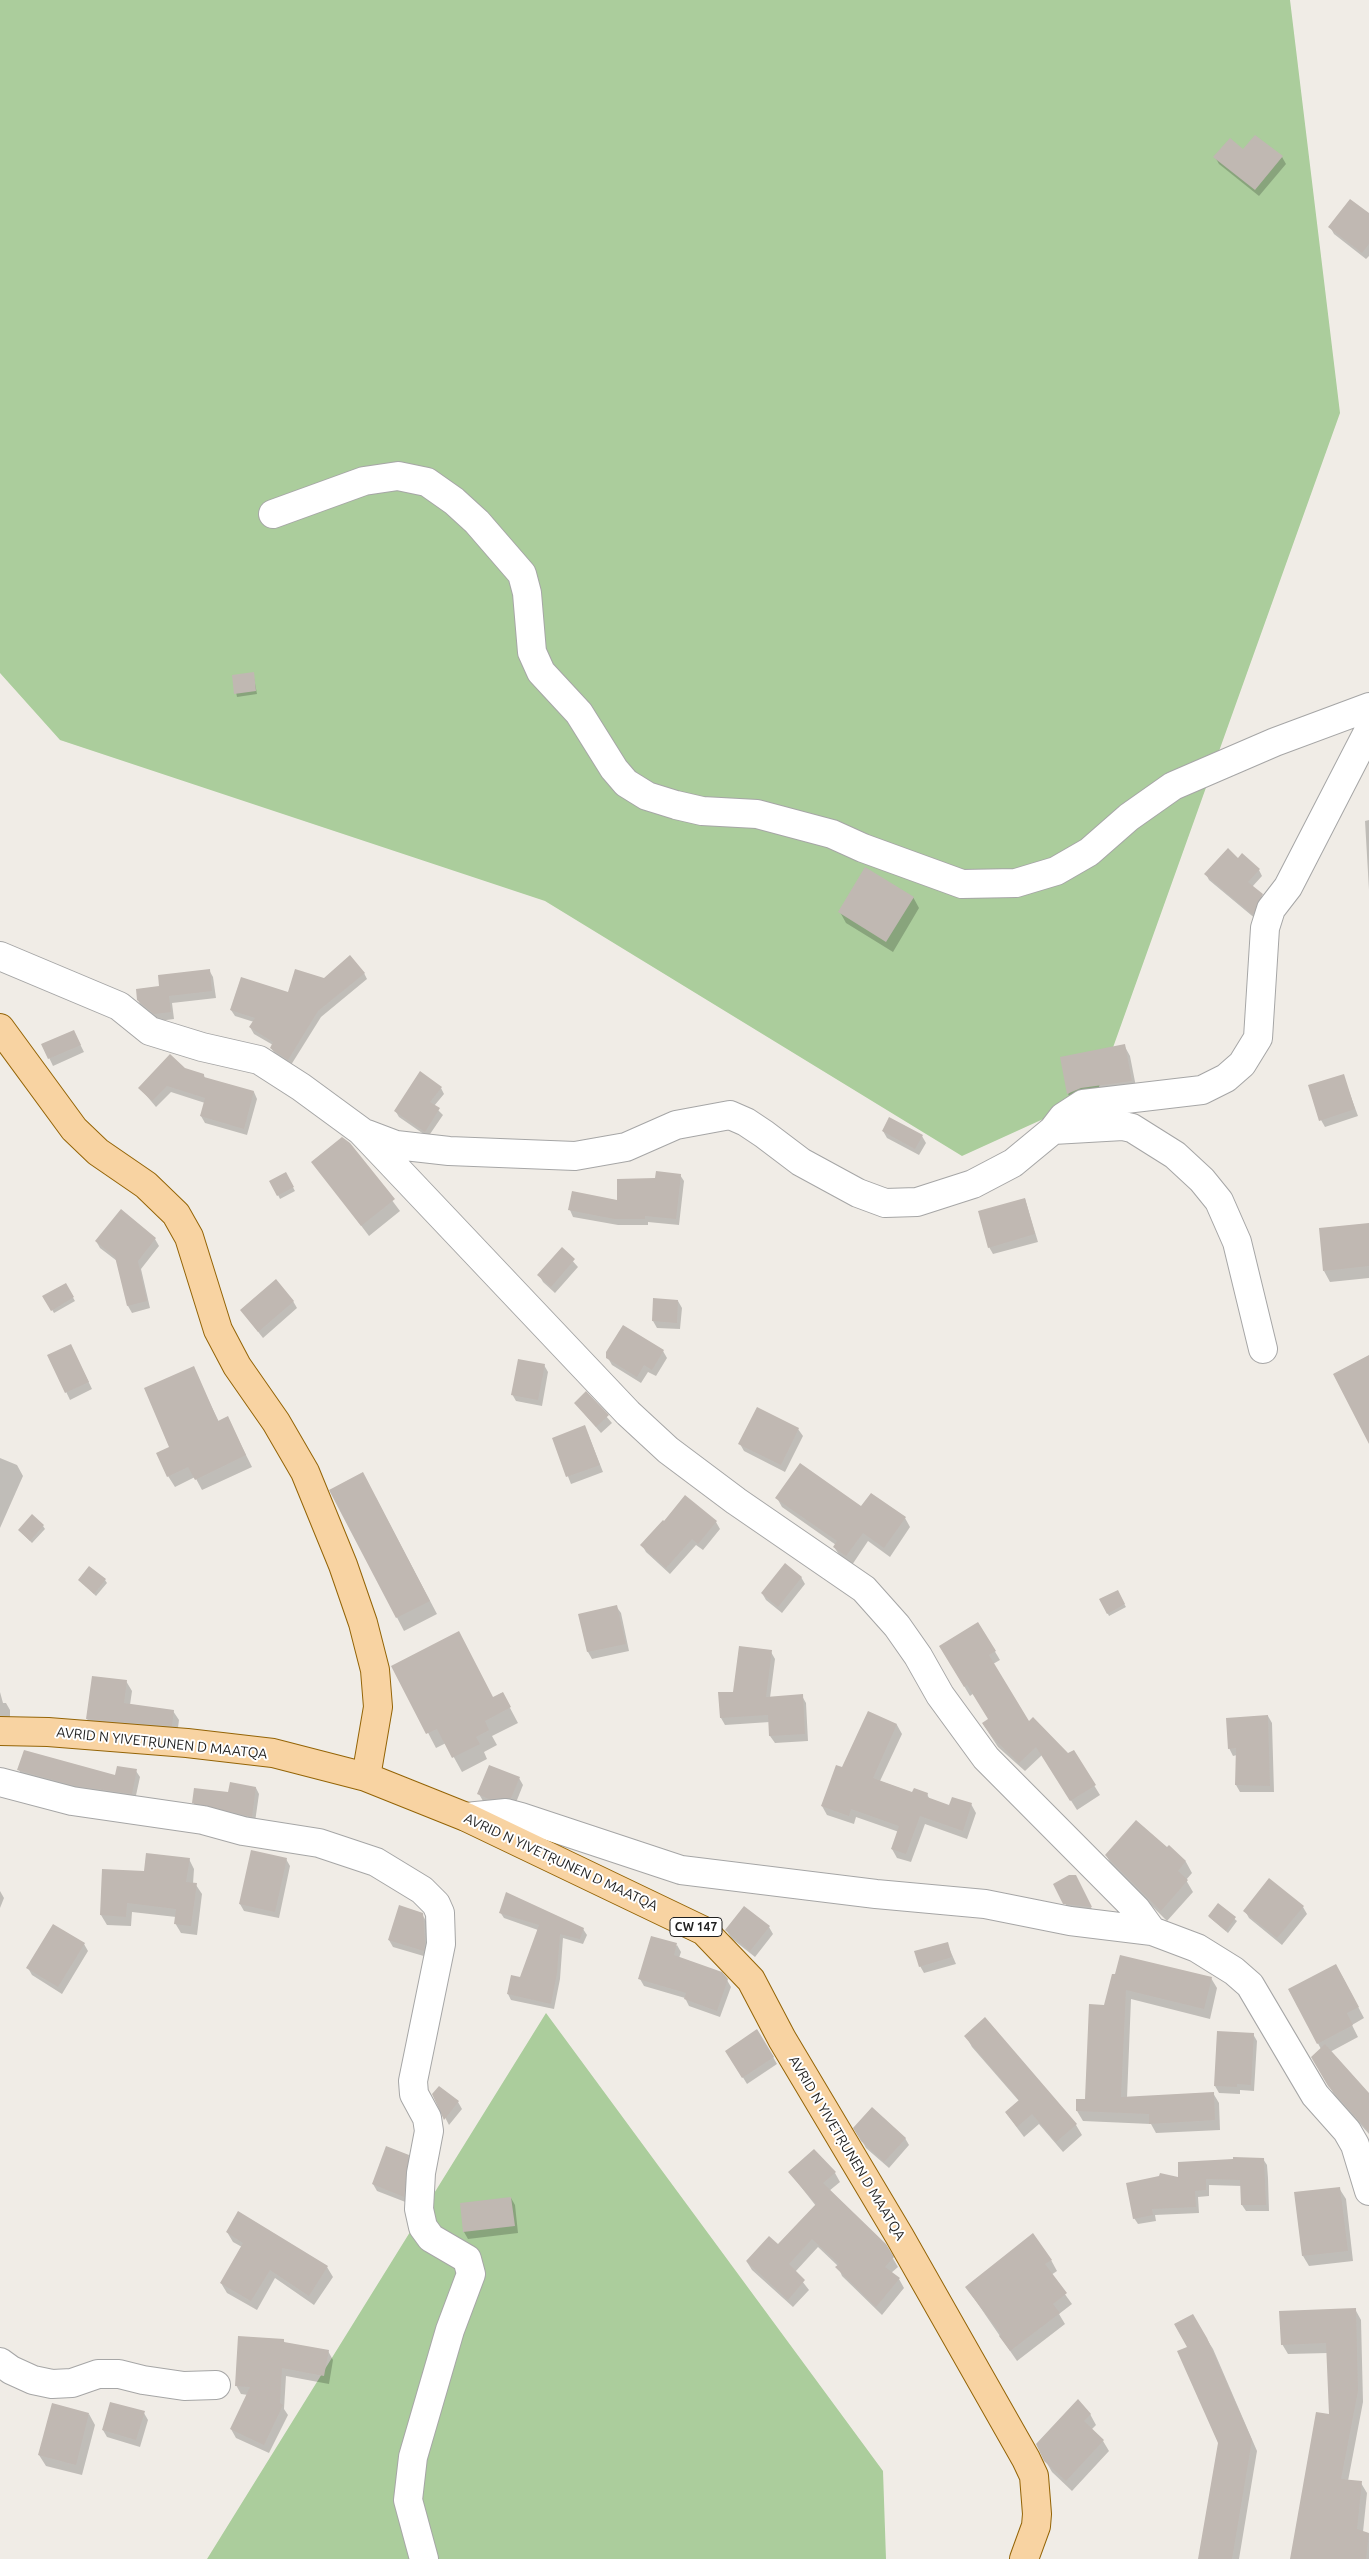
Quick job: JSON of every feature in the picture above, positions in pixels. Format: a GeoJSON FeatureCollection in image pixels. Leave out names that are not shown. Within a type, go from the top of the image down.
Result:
{"type":"FeatureCollection","features":[{"type":"Feature","properties":{"kind":"main road"},"geometry":{"type":"LineString","coordinates":[[0,1028],[74,1129],[98,1152],[146,1185],[176,1214],[189,1237],[218,1330],[237,1366],[276,1422],[304,1472],[354,1598],[375,1670],[378,1707],[366,1776]]}},
{"type":"Feature","properties":{"kind":"main road","name":"AVRID N YIVETṚUNEN D MAATQA"},"geometry":{"type":"LineString","coordinates":[[0,1731],[48,1732],[187,1743],[273,1753],[366,1776],[466,1817],[704,1931],[751,1980],[782,2039],[900,2237],[1026,2458],[1034,2476],[1037,2514],[1036,2526],[1024,2559]]}},
{"type":"Feature","properties":{"kind":"street"},"geometry":{"type":"LineString","coordinates":[[273,514],[364,481],[398,476],[427,482],[454,501],[476,522],[522,574],[527,592],[532,652],[541,672],[579,713],[614,770],[626,782],[647,796],[676,805],[702,811],[757,814],[832,834],[863,848],[962,884],[1016,883],[1056,871],[1089,852],[1129,817],[1172,786],[1275,742],[1369,707]]}},
{"type":"Feature","properties":{"kind":"street"},"geometry":{"type":"LineString","coordinates":[[361,1131],[396,1145],[449,1151],[575,1156],[626,1147],[676,1125],[730,1115],[746,1122],[801,1162],[858,1193],[885,1203],[899,1204],[939,1197],[973,1184],[1013,1163],[1053,1130],[1063,1117],[1083,1104],[1202,1090],[1226,1078],[1242,1064],[1258,1038],[1265,928],[1271,909],[1288,887],[1369,730]]}},
{"type":"Feature","properties":{"kind":"street"},"geometry":{"type":"LineString","coordinates":[[0,956],[119,1006],[150,1031],[202,1047],[259,1060],[301,1087],[361,1131],[628,1413],[668,1450],[736,1501],[864,1589],[898,1626],[940,1695],[986,1758],[1136,1909],[1152,1931]]}},
{"type":"Feature","properties":{"kind":"street"},"geometry":{"type":"LineString","coordinates":[[1053,1130],[1123,1126],[1132,1128],[1176,1155],[1202,1180],[1219,1201],[1237,1242],[1263,1350]]}},
{"type":"Feature","properties":{"kind":"street"},"geometry":{"type":"LineString","coordinates":[[0,1782],[72,1801],[203,1820],[243,1831],[320,1843],[376,1862],[422,1890],[436,1904],[440,1913],[441,1944],[413,2081],[414,2094],[427,2118],[429,2131],[421,2174],[419,2209],[423,2228],[431,2238],[467,2259],[471,2274],[450,2330],[413,2457],[408,2500],[424,2559]]}},
{"type":"Feature","properties":{"kind":"street"},"geometry":{"type":"LineString","coordinates":[[466,1817],[506,1813],[681,1870],[876,1894],[985,1904],[1070,1921],[1152,1931],[1197,1948],[1234,1971],[1250,1985],[1315,2095],[1351,2138],[1369,2191]]}},
{"type":"Feature","properties":{"kind":"street"},"geometry":{"type":"LineString","coordinates":[[0,2362],[11,2370],[33,2380],[52,2384],[72,2383],[98,2374],[119,2374],[184,2386],[216,2385]]}},
{"type":"Feature","properties":{"kind":"green space"},"geometry":{"type":"Polygon","coordinates":[[[0,0],[1290,0],[1340,413],[1096,1095],[962,1156],[545,901],[60,740],[0,673],[0,0]]]}},
{"type":"Feature","properties":{"kind":"green space"},"geometry":{"type":"Polygon","coordinates":[[[546,2013],[883,2471],[886,2559],[207,2559],[546,2013]]]}},
{"type":"Feature","properties":{"kind":"building"},"geometry":{"type":"Polygon","coordinates":[[[1255,135],[1283,156],[1255,190],[1213,157],[1230,138],[1243,149],[1255,135]]]}},
{"type":"Feature","properties":{"kind":"building"},"geometry":{"type":"Polygon","coordinates":[[[1350,199],[1369,213],[1369,244],[1362,253],[1328,227],[1350,199]]]}},
{"type":"Feature","properties":{"kind":"building"},"geometry":{"type":"Polygon","coordinates":[[[254,672],[256,691],[234,694],[232,675],[254,672]]]}},
{"type":"Feature","properties":{"kind":"building"},"geometry":{"type":"Polygon","coordinates":[[[1228,848],[1238,858],[1242,853],[1260,869],[1248,882],[1263,894],[1253,915],[1204,874],[1228,848]]]}},
{"type":"Feature","properties":{"kind":"building"},"geometry":{"type":"Polygon","coordinates":[[[865,867],[914,897],[886,942],[838,912],[865,867]]]}},
{"type":"Feature","properties":{"kind":"building"},"geometry":{"type":"Polygon","coordinates":[[[350,955],[365,973],[318,1011],[288,1060],[270,1048],[273,1042],[249,1027],[255,1018],[230,1010],[241,977],[288,992],[295,969],[324,978],[350,955]]]}},
{"type":"Feature","properties":{"kind":"building"},"geometry":{"type":"Polygon","coordinates":[[[210,969],[212,991],[169,996],[171,1012],[154,1014],[137,1000],[136,989],[159,986],[158,975],[210,969]]]}},
{"type":"Feature","properties":{"kind":"building"},"geometry":{"type":"Polygon","coordinates":[[[74,1030],[81,1045],[48,1059],[41,1044],[74,1030]]]}},
{"type":"Feature","properties":{"kind":"building"},"geometry":{"type":"Polygon","coordinates":[[[1125,1044],[1132,1081],[1081,1088],[1067,1094],[1060,1057],[1125,1044]]]}},
{"type":"Feature","properties":{"kind":"building"},"geometry":{"type":"Polygon","coordinates":[[[170,1054],[185,1068],[204,1074],[204,1077],[254,1091],[244,1129],[200,1116],[205,1098],[167,1086],[152,1101],[138,1088],[170,1054]]]}},
{"type":"Feature","properties":{"kind":"building"},"geometry":{"type":"Polygon","coordinates":[[[420,1071],[442,1087],[430,1102],[440,1108],[425,1132],[394,1111],[420,1071]]]}},
{"type":"Feature","properties":{"kind":"building"},"geometry":{"type":"Polygon","coordinates":[[[1344,1074],[1355,1109],[1319,1121],[1308,1085],[1344,1074]]]}},
{"type":"Feature","properties":{"kind":"building"},"geometry":{"type":"Polygon","coordinates":[[[889,1117],[923,1135],[915,1149],[882,1131],[889,1117]]]}},
{"type":"Feature","properties":{"kind":"building"},"geometry":{"type":"Polygon","coordinates":[[[342,1137],[350,1143],[395,1199],[361,1226],[311,1162],[342,1137]]]}},
{"type":"Feature","properties":{"kind":"building"},"geometry":{"type":"Polygon","coordinates":[[[656,1171],[681,1174],[676,1219],[645,1216],[645,1219],[614,1219],[568,1210],[572,1191],[617,1200],[617,1179],[655,1178],[656,1171]]]}},
{"type":"Feature","properties":{"kind":"building"},"geometry":{"type":"Polygon","coordinates":[[[286,1172],[294,1187],[277,1196],[269,1181],[286,1172]]]}},
{"type":"Feature","properties":{"kind":"building"},"geometry":{"type":"Polygon","coordinates":[[[1025,1198],[1035,1234],[988,1248],[978,1211],[1025,1198]]]}},
{"type":"Feature","properties":{"kind":"building"},"geometry":{"type":"Polygon","coordinates":[[[121,1209],[156,1238],[138,1261],[147,1301],[127,1306],[115,1257],[95,1241],[121,1209]]]}},
{"type":"Feature","properties":{"kind":"building"},"geometry":{"type":"Polygon","coordinates":[[[1369,1223],[1369,1266],[1323,1271],[1319,1228],[1369,1223]]]}},
{"type":"Feature","properties":{"kind":"building"},"geometry":{"type":"Polygon","coordinates":[[[562,1247],[575,1259],[551,1287],[537,1275],[562,1247]]]}},
{"type":"Feature","properties":{"kind":"building"},"geometry":{"type":"Polygon","coordinates":[[[276,1279],[294,1301],[258,1332],[240,1310],[276,1279]]]}},
{"type":"Feature","properties":{"kind":"building"},"geometry":{"type":"Polygon","coordinates":[[[66,1283],[74,1297],[51,1311],[42,1296],[66,1283]]]}},
{"type":"Feature","properties":{"kind":"building"},"geometry":{"type":"Polygon","coordinates":[[[653,1298],[678,1300],[677,1323],[652,1321],[653,1298]]]}},
{"type":"Feature","properties":{"kind":"building"},"geometry":{"type":"Polygon","coordinates":[[[623,1325],[664,1350],[652,1370],[644,1365],[637,1377],[606,1358],[606,1352],[623,1325]]]}},
{"type":"Feature","properties":{"kind":"building"},"geometry":{"type":"Polygon","coordinates":[[[71,1344],[89,1382],[65,1393],[47,1355],[71,1344]]]}},
{"type":"Feature","properties":{"kind":"building"},"geometry":{"type":"Polygon","coordinates":[[[1369,1355],[1369,1444],[1333,1374],[1369,1355]]]}},
{"type":"Feature","properties":{"kind":"building"},"geometry":{"type":"Polygon","coordinates":[[[518,1359],[545,1364],[538,1400],[511,1395],[518,1359]]]}},
{"type":"Feature","properties":{"kind":"building"},"geometry":{"type":"Polygon","coordinates":[[[194,1366],[218,1421],[228,1416],[246,1455],[195,1480],[188,1467],[167,1477],[156,1453],[169,1447],[144,1388],[194,1366]]]}},
{"type":"Feature","properties":{"kind":"building"},"geometry":{"type":"Polygon","coordinates":[[[586,1391],[609,1415],[596,1427],[574,1403],[586,1391]]]}},
{"type":"Feature","properties":{"kind":"building"},"geometry":{"type":"Polygon","coordinates":[[[757,1407],[799,1428],[781,1465],[738,1444],[757,1407]]]}},
{"type":"Feature","properties":{"kind":"building"},"geometry":{"type":"Polygon","coordinates":[[[585,1425],[600,1465],[566,1477],[552,1438],[585,1425]]]}},
{"type":"Feature","properties":{"kind":"building"},"geometry":{"type":"Polygon","coordinates":[[[800,1463],[861,1506],[871,1493],[906,1517],[884,1548],[863,1533],[846,1556],[833,1547],[837,1541],[775,1498],[800,1463]]]}},
{"type":"Feature","properties":{"kind":"building"},"geometry":{"type":"Polygon","coordinates":[[[363,1472],[430,1601],[396,1618],[329,1490],[363,1472]]]}},
{"type":"Feature","properties":{"kind":"building"},"geometry":{"type":"Polygon","coordinates":[[[685,1495],[717,1521],[698,1544],[692,1539],[666,1568],[640,1545],[664,1521],[685,1495]]]}},
{"type":"Feature","properties":{"kind":"building"},"geometry":{"type":"Polygon","coordinates":[[[32,1514],[44,1525],[30,1541],[18,1530],[32,1514]]]}},
{"type":"Feature","properties":{"kind":"building"},"geometry":{"type":"Polygon","coordinates":[[[785,1563],[802,1577],[778,1607],[761,1593],[785,1563]]]}},
{"type":"Feature","properties":{"kind":"building"},"geometry":{"type":"Polygon","coordinates":[[[89,1566],[106,1579],[94,1594],[78,1580],[89,1566]]]}},
{"type":"Feature","properties":{"kind":"building"},"geometry":{"type":"Polygon","coordinates":[[[1118,1590],[1125,1604],[1107,1614],[1099,1599],[1118,1590]]]}},
{"type":"Feature","properties":{"kind":"building"},"geometry":{"type":"Polygon","coordinates":[[[617,1605],[626,1644],[587,1652],[578,1614],[617,1605]]]}},
{"type":"Feature","properties":{"kind":"building"},"geometry":{"type":"Polygon","coordinates":[[[978,1622],[996,1651],[989,1655],[1029,1721],[1033,1717],[1068,1753],[1074,1750],[1096,1785],[1070,1801],[1036,1747],[1019,1763],[992,1737],[982,1723],[988,1719],[967,1685],[964,1687],[939,1646],[978,1622]]]}},
{"type":"Feature","properties":{"kind":"building"},"geometry":{"type":"Polygon","coordinates":[[[459,1631],[493,1697],[503,1692],[511,1707],[485,1721],[489,1730],[476,1737],[480,1744],[452,1758],[437,1729],[426,1734],[391,1666],[459,1631]]]}},
{"type":"Feature","properties":{"kind":"building"},"geometry":{"type":"Polygon","coordinates":[[[739,1646],[772,1650],[766,1697],[803,1694],[805,1734],[769,1736],[768,1715],[720,1718],[718,1692],[733,1692],[739,1646]]]}},
{"type":"Feature","properties":{"kind":"building"},"geometry":{"type":"Polygon","coordinates":[[[92,1676],[127,1680],[124,1703],[174,1710],[172,1726],[86,1719],[92,1676]]]}},
{"type":"Feature","properties":{"kind":"building"},"geometry":{"type":"Polygon","coordinates":[[[868,1711],[897,1724],[873,1778],[912,1792],[914,1788],[928,1793],[927,1797],[949,1805],[952,1797],[972,1803],[963,1831],[920,1816],[906,1854],[891,1849],[899,1826],[851,1809],[849,1816],[821,1806],[836,1765],[842,1767],[868,1711]]]}},
{"type":"Feature","properties":{"kind":"building"},"geometry":{"type":"Polygon","coordinates":[[[1268,1715],[1270,1786],[1235,1785],[1236,1748],[1228,1749],[1226,1718],[1268,1715]]]}},
{"type":"Feature","properties":{"kind":"building"},"geometry":{"type":"Polygon","coordinates":[[[24,1750],[115,1775],[117,1766],[137,1769],[132,1794],[75,1786],[17,1770],[24,1750]]]}},
{"type":"Feature","properties":{"kind":"building"},"geometry":{"type":"Polygon","coordinates":[[[489,1765],[520,1777],[511,1798],[489,1799],[477,1794],[489,1765]]]}},
{"type":"Feature","properties":{"kind":"building"},"geometry":{"type":"Polygon","coordinates":[[[230,1782],[256,1787],[252,1817],[192,1803],[194,1788],[228,1792],[230,1782]]]}},
{"type":"Feature","properties":{"kind":"building"},"geometry":{"type":"Polygon","coordinates":[[[1136,1820],[1167,1847],[1169,1845],[1186,1861],[1178,1871],[1188,1880],[1161,1911],[1105,1855],[1136,1820]]]}},
{"type":"Feature","properties":{"kind":"building"},"geometry":{"type":"Polygon","coordinates":[[[251,1850],[287,1858],[275,1912],[239,1904],[251,1850]]]}},
{"type":"Feature","properties":{"kind":"building"},"geometry":{"type":"Polygon","coordinates":[[[146,1853],[190,1858],[186,1882],[197,1883],[191,1926],[174,1924],[176,1909],[127,1903],[126,1917],[100,1915],[102,1869],[144,1871],[146,1853]]]}},
{"type":"Feature","properties":{"kind":"building"},"geometry":{"type":"Polygon","coordinates":[[[1069,1875],[1076,1875],[1092,1907],[1063,1904],[1053,1884],[1069,1875]]]}},
{"type":"Feature","properties":{"kind":"building"},"geometry":{"type":"Polygon","coordinates":[[[1269,1878],[1304,1906],[1277,1938],[1243,1911],[1269,1878]]]}},
{"type":"Feature","properties":{"kind":"building"},"geometry":{"type":"Polygon","coordinates":[[[506,1892],[584,1928],[580,1939],[560,1934],[557,1973],[551,2004],[507,1994],[511,1975],[520,1977],[539,1925],[499,1913],[506,1892]]]}},
{"type":"Feature","properties":{"kind":"building"},"geometry":{"type":"Polygon","coordinates":[[[1218,1903],[1236,1917],[1226,1931],[1208,1916],[1218,1903]]]}},
{"type":"Feature","properties":{"kind":"building"},"geometry":{"type":"Polygon","coordinates":[[[399,1905],[423,1913],[424,1951],[388,1940],[399,1905]]]}},
{"type":"Feature","properties":{"kind":"building"},"geometry":{"type":"Polygon","coordinates":[[[744,1906],[770,1926],[750,1951],[725,1930],[744,1906]]]}},
{"type":"Feature","properties":{"kind":"building"},"geometry":{"type":"Polygon","coordinates":[[[53,1924],[85,1943],[58,1987],[26,1968],[53,1924]]]}},
{"type":"Feature","properties":{"kind":"building"},"geometry":{"type":"Polygon","coordinates":[[[651,1936],[677,1943],[674,1955],[722,1972],[728,1979],[717,2011],[684,1999],[686,1993],[638,1979],[651,1936]]]}},
{"type":"Feature","properties":{"kind":"building"},"geometry":{"type":"Polygon","coordinates":[[[948,1942],[952,1957],[919,1967],[914,1951],[948,1942]]]}},
{"type":"Feature","properties":{"kind":"building"},"geometry":{"type":"Polygon","coordinates":[[[1120,1955],[1212,1977],[1204,2009],[1126,1990],[1121,2097],[1214,2092],[1215,2120],[1149,2124],[1149,2114],[1076,2111],[1076,2099],[1085,2099],[1089,2004],[1104,2005],[1112,1974],[1115,1974],[1120,1955]]]}},
{"type":"Feature","properties":{"kind":"building"},"geometry":{"type":"Polygon","coordinates":[[[1336,1964],[1359,2007],[1347,2013],[1353,2025],[1317,2044],[1288,1989],[1336,1964]]]}},
{"type":"Feature","properties":{"kind":"building"},"geometry":{"type":"Polygon","coordinates":[[[985,2017],[1077,2124],[1056,2142],[1032,2114],[1017,2127],[1005,2112],[1019,2100],[964,2036],[985,2017]]]}},
{"type":"Feature","properties":{"kind":"building"},"geometry":{"type":"Polygon","coordinates":[[[757,2029],[774,2057],[742,2078],[725,2051],[757,2029]]]}},
{"type":"Feature","properties":{"kind":"building"},"geometry":{"type":"Polygon","coordinates":[[[1217,2031],[1254,2033],[1251,2085],[1237,2084],[1237,2087],[1214,2086],[1217,2031]]]}},
{"type":"Feature","properties":{"kind":"building"},"geometry":{"type":"Polygon","coordinates":[[[1325,2044],[1369,2093],[1369,2132],[1328,2086],[1311,2057],[1325,2044]]]}},
{"type":"Feature","properties":{"kind":"building"},"geometry":{"type":"Polygon","coordinates":[[[439,2086],[459,2101],[444,2120],[432,2094],[439,2086]]]}},
{"type":"Feature","properties":{"kind":"building"},"geometry":{"type":"Polygon","coordinates":[[[872,2107],[906,2138],[884,2162],[861,2141],[853,2128],[872,2107]]]}},
{"type":"Feature","properties":{"kind":"building"},"geometry":{"type":"Polygon","coordinates":[[[386,2146],[409,2155],[404,2197],[372,2184],[386,2146]]]}},
{"type":"Feature","properties":{"kind":"building"},"geometry":{"type":"Polygon","coordinates":[[[814,2149],[836,2172],[823,2183],[886,2244],[894,2257],[885,2267],[900,2278],[876,2307],[835,2267],[839,2264],[812,2239],[789,2264],[805,2280],[788,2300],[746,2261],[769,2236],[778,2244],[816,2204],[788,2172],[814,2149]]]}},
{"type":"Feature","properties":{"kind":"building"},"geometry":{"type":"Polygon","coordinates":[[[1233,2157],[1264,2158],[1266,2205],[1241,2205],[1240,2180],[1206,2179],[1206,2190],[1195,2191],[1196,2207],[1152,2209],[1153,2215],[1133,2219],[1126,2183],[1159,2176],[1160,2173],[1178,2177],[1178,2162],[1233,2159],[1233,2157]]]}},
{"type":"Feature","properties":{"kind":"building"},"geometry":{"type":"Polygon","coordinates":[[[1340,2187],[1348,2251],[1302,2256],[1294,2192],[1340,2187]]]}},
{"type":"Feature","properties":{"kind":"building"},"geometry":{"type":"Polygon","coordinates":[[[511,2197],[515,2226],[463,2232],[460,2203],[511,2197]]]}},
{"type":"Feature","properties":{"kind":"building"},"geometry":{"type":"Polygon","coordinates":[[[238,2211],[328,2266],[309,2296],[270,2270],[251,2301],[220,2283],[243,2243],[226,2232],[238,2211]]]}},
{"type":"Feature","properties":{"kind":"building"},"geometry":{"type":"Polygon","coordinates":[[[1033,2233],[1052,2260],[1045,2264],[1067,2293],[1053,2304],[1060,2313],[1010,2351],[999,2336],[1001,2334],[965,2287],[1033,2233]]]}},
{"type":"Feature","properties":{"kind":"building"},"geometry":{"type":"Polygon","coordinates":[[[1356,2308],[1358,2391],[1341,2479],[1362,2481],[1357,2529],[1369,2533],[1366,2559],[1290,2559],[1316,2412],[1329,2414],[1326,2343],[1281,2345],[1279,2311],[1356,2308]]]}},
{"type":"Feature","properties":{"kind":"building"},"geometry":{"type":"Polygon","coordinates":[[[1193,2314],[1207,2338],[1252,2440],[1232,2559],[1198,2559],[1218,2443],[1177,2351],[1187,2347],[1174,2324],[1193,2314]]]}},
{"type":"Feature","properties":{"kind":"building"},"geometry":{"type":"Polygon","coordinates":[[[238,2336],[284,2339],[284,2342],[329,2350],[324,2376],[282,2368],[280,2403],[283,2405],[264,2445],[230,2429],[250,2387],[235,2386],[238,2336]]]}},
{"type":"Feature","properties":{"kind":"building"},"geometry":{"type":"Polygon","coordinates":[[[1078,2399],[1091,2414],[1084,2421],[1104,2440],[1066,2481],[1044,2461],[1036,2444],[1078,2399]]]}},
{"type":"Feature","properties":{"kind":"building"},"geometry":{"type":"Polygon","coordinates":[[[110,2402],[145,2411],[136,2440],[102,2430],[110,2402]]]}},
{"type":"Feature","properties":{"kind":"building"},"geometry":{"type":"Polygon","coordinates":[[[52,2403],[89,2413],[76,2465],[38,2455],[52,2403]]]}}]}
